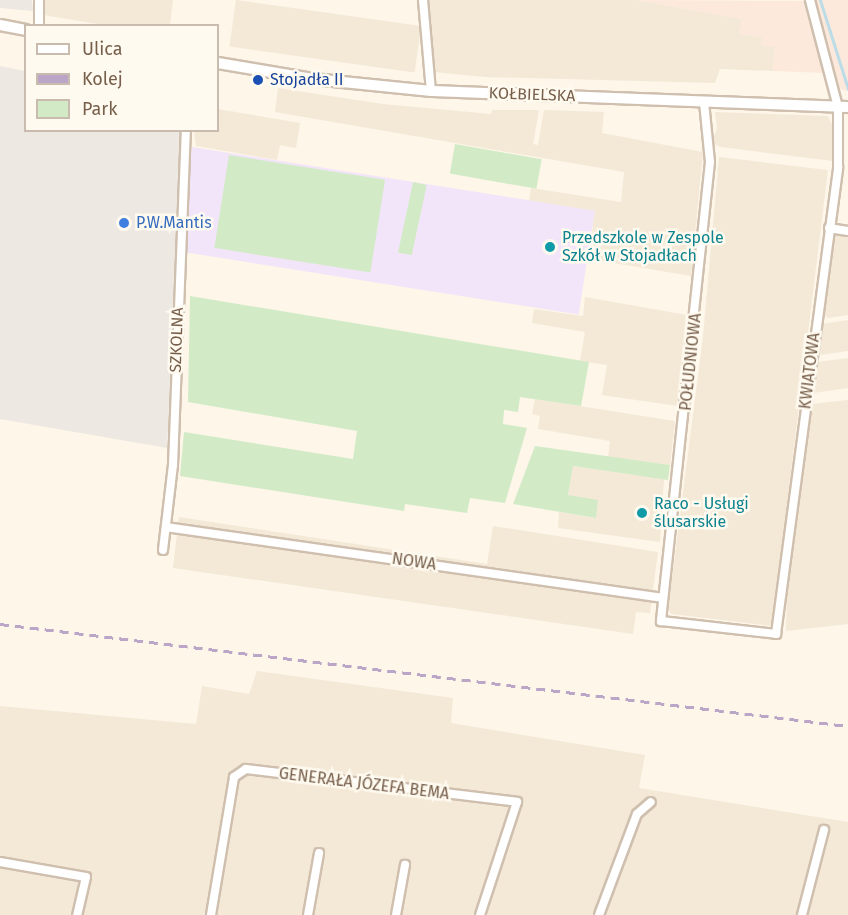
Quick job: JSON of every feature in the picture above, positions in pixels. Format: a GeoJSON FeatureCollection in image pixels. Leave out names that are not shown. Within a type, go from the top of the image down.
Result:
{"type":"FeatureCollection","features":[{"type":"Feature","properties":{"kind":"street"},"geometry":{"type":"LineString","coordinates":[[39,0],[39,24]]}},
{"type":"Feature","properties":{"kind":"street"},"geometry":{"type":"LineString","coordinates":[[423,0],[431,90]]}},
{"type":"Feature","properties":{"kind":"street","name":"KWIATOWA"},"geometry":{"type":"LineString","coordinates":[[661,621],[776,634],[838,167],[843,107],[810,0]]}},
{"type":"Feature","properties":{"kind":"street"},"geometry":{"type":"LineString","coordinates":[[0,25],[24,30]]}},
{"type":"Feature","properties":{"kind":"street","name":"KOŁBIELSKA"},"geometry":{"type":"LineString","coordinates":[[219,63],[313,79],[431,90],[843,107]]}},
{"type":"Feature","properties":{"kind":"street","name":"POŁUDNIOWA"},"geometry":{"type":"LineString","coordinates":[[661,621],[690,379],[710,162],[704,102]]}},
{"type":"Feature","properties":{"kind":"street","name":"SZKOLNA"},"geometry":{"type":"LineString","coordinates":[[163,550],[173,465],[186,132]]}},
{"type":"Feature","properties":{"kind":"street"},"geometry":{"type":"LineString","coordinates":[[829,228],[848,231]]}},
{"type":"Feature","properties":{"kind":"street","name":"NOWA"},"geometry":{"type":"LineString","coordinates":[[166,526],[663,598]]}},
{"type":"Feature","properties":{"kind":"street","name":"GENERAŁA JÓZEFA BEMA"},"geometry":{"type":"LineString","coordinates":[[211,915],[234,777],[246,769],[517,802],[480,915]]}},
{"type":"Feature","properties":{"kind":"street"},"geometry":{"type":"LineString","coordinates":[[599,915],[637,814],[651,802]]}},
{"type":"Feature","properties":{"kind":"street"},"geometry":{"type":"LineString","coordinates":[[802,915],[824,830]]}},
{"type":"Feature","properties":{"kind":"street"},"geometry":{"type":"LineString","coordinates":[[308,915],[319,853]]}},
{"type":"Feature","properties":{"kind":"street"},"geometry":{"type":"LineString","coordinates":[[0,862],[86,877],[78,915]]}},
{"type":"Feature","properties":{"kind":"street"},"geometry":{"type":"LineString","coordinates":[[396,915],[405,865]]}},
{"type":"Feature","properties":{"kind":"shaded area"},"geometry":{"type":"Polygon","coordinates":[[[0,0],[32,0],[33,11],[0,8],[0,0]]]}},
{"type":"Feature","properties":{"kind":"shaded area"},"geometry":{"type":"Polygon","coordinates":[[[42,0],[173,0],[170,24],[98,24],[43,15],[42,0]]]}},
{"type":"Feature","properties":{"kind":"shaded area"},"geometry":{"type":"Polygon","coordinates":[[[236,0],[421,26],[415,73],[229,47],[236,0]]]}},
{"type":"Feature","properties":{"kind":"shaded area"},"geometry":{"type":"Polygon","coordinates":[[[428,0],[637,0],[743,19],[739,34],[762,37],[775,46],[773,71],[720,69],[715,83],[485,77],[433,72],[428,0]]]}},
{"type":"Feature","properties":{"kind":"shaded area"},"geometry":{"type":"Polygon","coordinates":[[[637,0],[807,1],[826,73],[773,71],[775,47],[761,45],[762,37],[739,34],[742,19],[637,0]]]}},
{"type":"Feature","properties":{"kind":"shaded area"},"geometry":{"type":"Polygon","coordinates":[[[814,0],[848,0],[848,91],[840,89],[814,0]]]}},
{"type":"Feature","properties":{"kind":"shaded area"},"geometry":{"type":"Polygon","coordinates":[[[0,66],[24,71],[24,132],[182,132],[167,448],[0,419],[0,66]]]}},
{"type":"Feature","properties":{"kind":"shaded area"},"geometry":{"type":"Polygon","coordinates":[[[278,88],[383,104],[491,114],[492,110],[539,110],[533,144],[538,145],[544,110],[604,112],[602,133],[703,152],[691,276],[590,259],[594,213],[529,202],[531,188],[621,202],[624,172],[275,112],[278,88]]]}},
{"type":"Feature","properties":{"kind":"shaded area"},"geometry":{"type":"Polygon","coordinates":[[[219,109],[300,123],[296,148],[280,145],[277,160],[196,146],[194,132],[219,132],[219,109]]]}},
{"type":"Feature","properties":{"kind":"shaded area"},"geometry":{"type":"Polygon","coordinates":[[[715,112],[828,116],[835,132],[833,161],[721,147],[712,143],[717,128],[715,112]]]}},
{"type":"Feature","properties":{"kind":"shaded area"},"geometry":{"type":"Polygon","coordinates":[[[192,147],[595,211],[579,315],[176,251],[192,147]]]}},
{"type":"Feature","properties":{"kind":"shaded area"},"geometry":{"type":"Polygon","coordinates":[[[719,157],[828,170],[772,626],[671,614],[668,609],[703,337],[719,157]]]}},
{"type":"Feature","properties":{"kind":"shaded area"},"geometry":{"type":"Polygon","coordinates":[[[833,233],[848,235],[848,315],[828,318],[824,314],[833,233]]]}},
{"type":"Feature","properties":{"kind":"shaded area"},"geometry":{"type":"Polygon","coordinates":[[[585,297],[687,315],[677,406],[602,395],[607,365],[580,361],[585,332],[532,323],[534,309],[583,316],[585,297]]]}},
{"type":"Feature","properties":{"kind":"shaded area"},"geometry":{"type":"Polygon","coordinates":[[[848,320],[848,351],[819,355],[821,324],[848,320]]]}},
{"type":"Feature","properties":{"kind":"shaded area"},"geometry":{"type":"Polygon","coordinates":[[[848,358],[848,388],[813,393],[817,362],[848,358]]]}},
{"type":"Feature","properties":{"kind":"shaded area"},"geometry":{"type":"Polygon","coordinates":[[[535,399],[675,421],[670,465],[608,457],[610,441],[538,429],[540,416],[532,414],[535,399]]]}},
{"type":"Feature","properties":{"kind":"shaded area"},"geometry":{"type":"Polygon","coordinates":[[[848,400],[848,624],[786,631],[787,585],[811,404],[848,400]]]}},
{"type":"Feature","properties":{"kind":"shaded area"},"geometry":{"type":"Polygon","coordinates":[[[572,466],[664,479],[660,542],[558,528],[559,512],[595,518],[568,496],[572,466]]]}},
{"type":"Feature","properties":{"kind":"shaded area"},"geometry":{"type":"Polygon","coordinates":[[[179,517],[487,564],[493,526],[658,552],[650,613],[636,612],[633,634],[173,568],[179,517]]]}},
{"type":"Feature","properties":{"kind":"shaded area"},"geometry":{"type":"Polygon","coordinates":[[[257,671],[453,698],[451,723],[645,755],[639,788],[848,822],[848,915],[0,915],[0,706],[196,724],[202,686],[249,694],[257,671]]]}},
{"type":"Feature","properties":{"kind":"green space"},"geometry":{"type":"Polygon","coordinates":[[[455,144],[542,159],[536,189],[450,174],[455,144]]]}},
{"type":"Feature","properties":{"kind":"green space"},"geometry":{"type":"Polygon","coordinates":[[[229,155],[385,180],[370,273],[214,248],[229,155]]]}},
{"type":"Feature","properties":{"kind":"green space"},"geometry":{"type":"Polygon","coordinates":[[[413,182],[427,185],[412,255],[398,252],[413,182]]]}},
{"type":"Feature","properties":{"kind":"green space"},"geometry":{"type":"Polygon","coordinates":[[[190,296],[589,362],[581,406],[520,397],[518,412],[504,410],[503,424],[527,428],[505,503],[470,498],[467,513],[405,504],[404,511],[180,476],[184,432],[353,459],[357,431],[188,402],[190,296]]]}},
{"type":"Feature","properties":{"kind":"green space"},"geometry":{"type":"Polygon","coordinates":[[[535,446],[670,465],[668,480],[573,466],[568,495],[598,500],[596,518],[513,504],[535,446]]]}},
{"type":"Feature","properties":{"kind":"waterway"},"geometry":{"type":"LineString","coordinates":[[820,0],[848,89]]}},
{"type":"Feature","properties":{"kind":"railway"},"geometry":{"type":"LineString","coordinates":[[0,624],[848,726]]}},
{"type":"Feature","properties":{"kind":"place","name":"Stojadła II"},"geometry":{"type":"Point","coordinates":[258,80]}},
{"type":"Feature","properties":{"kind":"place","name":"P.W.Mantis"},"geometry":{"type":"Point","coordinates":[124,223]}},
{"type":"Feature","properties":{"kind":"place","name":"Przedszkole w Zespole Szkół w Stojadłach"},"geometry":{"type":"Point","coordinates":[550,247]}},
{"type":"Feature","properties":{"kind":"place","name":"Raco - Usługi ślusarskie"},"geometry":{"type":"Point","coordinates":[642,513]}}]}
